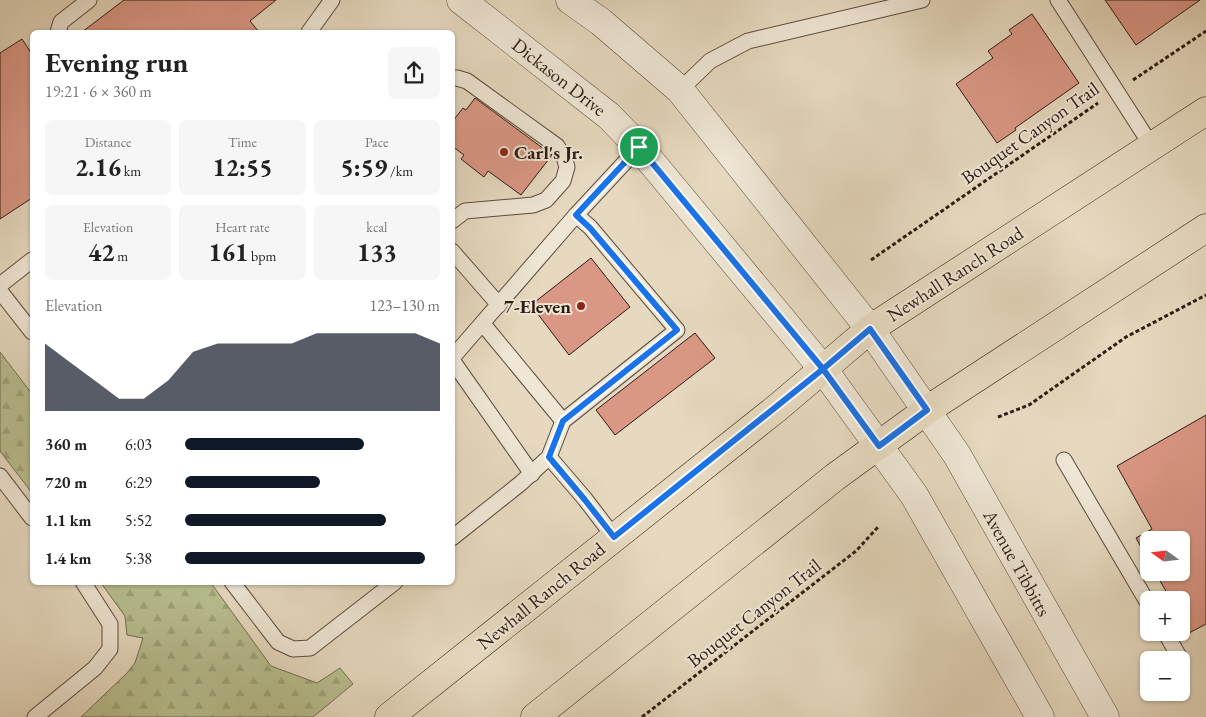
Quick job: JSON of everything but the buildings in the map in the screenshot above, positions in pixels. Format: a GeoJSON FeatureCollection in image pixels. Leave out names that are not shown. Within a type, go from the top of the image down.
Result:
{"type":"FeatureCollection","features":[{"type":"Feature","properties":{"kind":"main road","name":"Newhall Ranch Road"},"geometry":{"type":"LineString","coordinates":[[389,717],[823,369],[870,329],[1206,111]]}},
{"type":"Feature","properties":{"kind":"main road"},"geometry":{"type":"LineString","coordinates":[[535,717],[835,477],[927,410],[1206,228]]}},
{"type":"Feature","properties":{"kind":"street","name":"Dickason Drive"},"geometry":{"type":"LineString","coordinates":[[461,0],[609,116],[639,147],[823,369],[879,446]]}},
{"type":"Feature","properties":{"kind":"street"},"geometry":{"type":"LineString","coordinates":[[570,0],[601,22],[680,90],[870,329]]}},
{"type":"Feature","properties":{"kind":"street","name":"Avenue Tibbitts"},"geometry":{"type":"LineString","coordinates":[[870,329],[957,455],[1104,717]]}},
{"type":"Feature","properties":{"kind":"street"},"geometry":{"type":"LineString","coordinates":[[879,446],[914,495],[1040,717]]}},
{"type":"Feature","properties":{"kind":"lane"},"geometry":{"type":"LineString","coordinates":[[59,30],[61,22],[89,0]]}},
{"type":"Feature","properties":{"kind":"lane"},"geometry":{"type":"LineString","coordinates":[[310,30],[332,0]]}},
{"type":"Feature","properties":{"kind":"lane"},"geometry":{"type":"LineString","coordinates":[[680,90],[710,61],[748,41],[922,0]]}},
{"type":"Feature","properties":{"kind":"lane"},"geometry":{"type":"LineString","coordinates":[[1058,0],[1151,145]]}},
{"type":"Feature","properties":{"kind":"lane"},"geometry":{"type":"LineString","coordinates":[[455,78],[467,82],[557,146],[564,157],[567,167],[563,181],[546,200],[533,206],[466,211],[455,219]]}},
{"type":"Feature","properties":{"kind":"lane"},"geometry":{"type":"LineString","coordinates":[[455,356],[576,215],[639,147]]}},
{"type":"Feature","properties":{"kind":"lane"},"geometry":{"type":"LineString","coordinates":[[455,536],[532,474],[549,457],[563,421],[677,330],[590,228],[576,215]]}},
{"type":"Feature","properties":{"kind":"lane"},"geometry":{"type":"LineString","coordinates":[[455,255],[499,306]]}},
{"type":"Feature","properties":{"kind":"lane"},"geometry":{"type":"LineString","coordinates":[[0,286],[30,262]]}},
{"type":"Feature","properties":{"kind":"lane"},"geometry":{"type":"LineString","coordinates":[[0,291],[30,329]]}},
{"type":"Feature","properties":{"kind":"lane"},"geometry":{"type":"LineString","coordinates":[[483,324],[563,421]]}},
{"type":"Feature","properties":{"kind":"lane"},"geometry":{"type":"LineString","coordinates":[[455,363],[532,474]]}},
{"type":"Feature","properties":{"kind":"lane"},"geometry":{"type":"LineString","coordinates":[[549,457],[614,537]]}},
{"type":"Feature","properties":{"kind":"lane"},"geometry":{"type":"LineString","coordinates":[[1064,460],[1141,591]]}},
{"type":"Feature","properties":{"kind":"lane"},"geometry":{"type":"LineString","coordinates":[[0,476],[30,515]]}},
{"type":"Feature","properties":{"kind":"lane"},"geometry":{"type":"LineString","coordinates":[[35,717],[95,668],[110,649],[110,624],[85,585]]}},
{"type":"Feature","properties":{"kind":"lane"},"geometry":{"type":"LineString","coordinates":[[234,585],[278,642],[293,649],[310,648],[392,585]]}},
{"type":"Feature","properties":{"kind":"path","name":"Bouquet Canyon Trail"},"geometry":{"type":"LineString","coordinates":[[871,260],[1117,90],[1206,31]]}},
{"type":"Feature","properties":{"kind":"path"},"geometry":{"type":"LineString","coordinates":[[998,417],[1029,405],[1126,337],[1206,295]]}},
{"type":"Feature","properties":{"kind":"path","name":"Bouquet Canyon Trail"},"geometry":{"type":"LineString","coordinates":[[642,717],[856,551],[879,526]]}},
{"type":"Feature","properties":{"kind":"green space"},"geometry":{"type":"Polygon","coordinates":[[[0,352],[30,391],[30,490],[0,451],[0,352]]]}},
{"type":"Feature","properties":{"kind":"green space"},"geometry":{"type":"Polygon","coordinates":[[[102,585],[212,585],[271,666],[317,683],[340,668],[353,684],[313,717],[81,717],[135,663],[143,638],[127,635],[125,616],[102,585]]]}},
{"type":"Feature","properties":{"kind":"place","name":"Carl's Jr."},"geometry":{"type":"Point","coordinates":[504,152]}},
{"type":"Feature","properties":{"kind":"place","name":"7-Eleven"},"geometry":{"type":"Point","coordinates":[581,306]}},
{"type":"Feature","properties":{"kind":"route"},"geometry":{"type":"LineString","coordinates":[[639,147],[576,215],[590,228],[677,330],[563,421],[549,457],[614,537],[777,408],[823,369],[879,446],[927,410],[870,329],[823,369],[639,147]]}}]}
